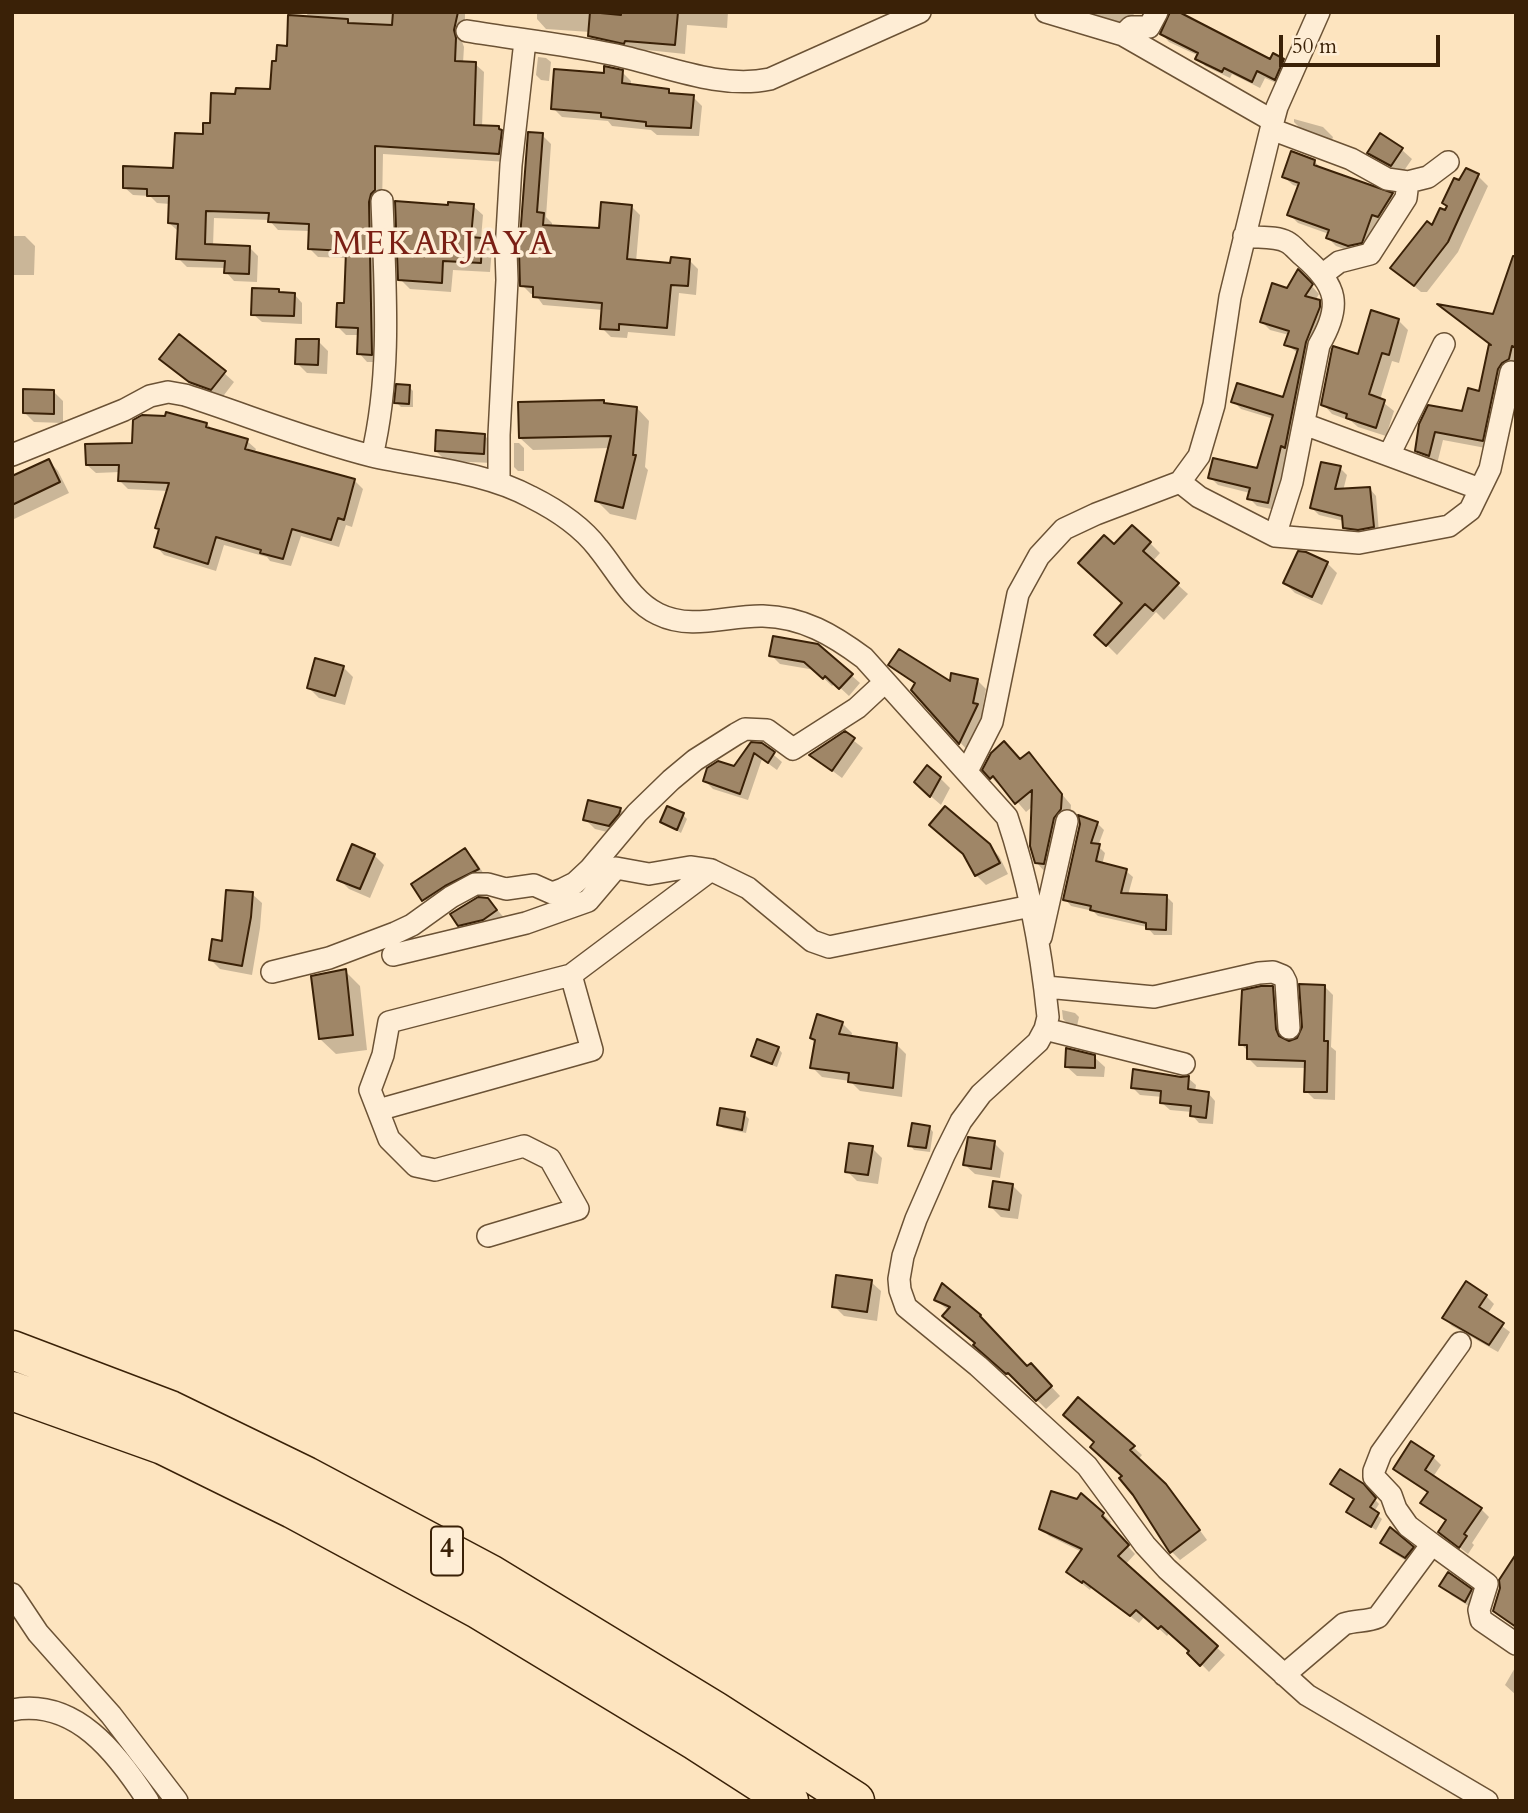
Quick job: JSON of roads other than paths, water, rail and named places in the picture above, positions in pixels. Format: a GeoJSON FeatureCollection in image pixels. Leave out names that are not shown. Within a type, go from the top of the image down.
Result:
{"type":"FeatureCollection","features":[{"type":"Feature","properties":{"kind":"highway","name":"4"},"geometry":{"type":"LineString","coordinates":[[12,1350],[170,1410],[306,1476],[478,1568],[715,1711],[855,1801]]}},
{"type":"Feature","properties":{"kind":"highway","name":"4"},"geometry":{"type":"LineString","coordinates":[[12,1391],[163,1445],[293,1509],[478,1609],[696,1741],[789,1801]]}},
{"type":"Feature","properties":{"kind":"street"},"geometry":{"type":"LineString","coordinates":[[467,31],[611,53],[679,71],[754,82],[770,79],[920,12]]}},
{"type":"Feature","properties":{"kind":"street"},"geometry":{"type":"LineString","coordinates":[[1046,12],[1123,35],[1272,125],[1351,159],[1387,178],[1408,183],[1428,177],[1448,162]]}},
{"type":"Feature","properties":{"kind":"street"},"geometry":{"type":"LineString","coordinates":[[1123,35],[1131,27],[1150,27],[1157,12]]}},
{"type":"Feature","properties":{"kind":"street"},"geometry":{"type":"LineString","coordinates":[[967,771],[992,722],[1018,594],[1040,556],[1064,529],[1180,482],[1199,456],[1214,405],[1230,297],[1272,125],[1277,107],[1319,12]]}},
{"type":"Feature","properties":{"kind":"street"},"geometry":{"type":"LineString","coordinates":[[499,483],[511,165],[525,41]]}},
{"type":"Feature","properties":{"kind":"street"},"geometry":{"type":"LineString","coordinates":[[1322,275],[1339,262],[1370,254],[1406,198],[1408,183]]}},
{"type":"Feature","properties":{"kind":"street"},"geometry":{"type":"LineString","coordinates":[[372,456],[381,419],[386,334],[382,201]]}},
{"type":"Feature","properties":{"kind":"street"},"geometry":{"type":"LineString","coordinates":[[1244,236],[1286,241],[1322,275],[1331,289],[1335,306],[1330,325],[1319,345],[1292,482],[1275,536]]}},
{"type":"Feature","properties":{"kind":"street"},"geometry":{"type":"LineString","coordinates":[[1389,455],[1444,344]]}},
{"type":"Feature","properties":{"kind":"street"},"geometry":{"type":"LineString","coordinates":[[1180,482],[1199,497],[1275,536],[1359,543],[1449,526],[1470,510],[1490,469],[1511,372]]}},
{"type":"Feature","properties":{"kind":"street"},"geometry":{"type":"LineString","coordinates":[[12,455],[124,410],[150,396],[168,392],[195,398],[288,432],[372,456],[499,483],[530,496],[564,518],[596,545],[638,601],[659,615],[689,624],[762,616],[797,619],[837,638],[863,658],[1007,817],[1040,942],[1048,1017],[1038,1042],[981,1094],[961,1121],[927,1193],[903,1256],[899,1279],[902,1300],[911,1313],[978,1366],[1087,1466],[1144,1545],[1167,1569],[1307,1695],[1487,1801]]}},
{"type":"Feature","properties":{"kind":"street"},"geometry":{"type":"LineString","coordinates":[[1304,424],[1480,489]]}},
{"type":"Feature","properties":{"kind":"street"},"geometry":{"type":"LineString","coordinates":[[272,972],[329,958],[395,933],[475,884],[506,889],[534,886],[552,893],[563,889],[575,883],[590,869],[637,814],[695,760],[745,729],[767,730],[793,749],[857,708],[885,682]]}},
{"type":"Feature","properties":{"kind":"street"},"geometry":{"type":"LineString","coordinates":[[1040,942],[1067,821]]}},
{"type":"Feature","properties":{"kind":"street"},"geometry":{"type":"LineString","coordinates":[[393,955],[526,923],[588,901],[616,868],[649,874],[690,867],[711,870],[748,888],[812,942],[829,947],[1031,906]]}},
{"type":"Feature","properties":{"kind":"street"},"geometry":{"type":"LineString","coordinates":[[488,1236],[578,1209],[550,1159],[524,1146],[435,1170],[416,1166],[389,1139],[370,1090],[383,1055],[389,1022],[571,975],[711,870]]}},
{"type":"Feature","properties":{"kind":"street"},"geometry":{"type":"LineString","coordinates":[[1046,987],[1154,997],[1273,972],[1283,976],[1286,982],[1289,1028]]}},
{"type":"Feature","properties":{"kind":"street"},"geometry":{"type":"LineString","coordinates":[[378,1110],[592,1051],[571,975]]}},
{"type":"Feature","properties":{"kind":"street"},"geometry":{"type":"LineString","coordinates":[[1045,1029],[1184,1064]]}},
{"type":"Feature","properties":{"kind":"street"},"geometry":{"type":"LineString","coordinates":[[1460,1343],[1381,1453],[1374,1477],[1391,1495],[1396,1509],[1408,1526],[1487,1584],[1479,1609],[1481,1619],[1516,1644]]}},
{"type":"Feature","properties":{"kind":"street"},"geometry":{"type":"LineString","coordinates":[[1284,1675],[1344,1624],[1378,1617],[1432,1544]]}},
{"type":"Feature","properties":{"kind":"street"},"geometry":{"type":"LineString","coordinates":[[12,1594],[38,1633],[111,1715],[177,1801]]}},
{"type":"Feature","properties":{"kind":"street"},"geometry":{"type":"LineString","coordinates":[[12,1710],[59,1712],[82,1724],[100,1740],[137,1795]]}},
{"type":"Feature","properties":{"kind":"district","name":"MEKARJAYA"},"geometry":{"type":"Point","coordinates":[443,246]}}]}
